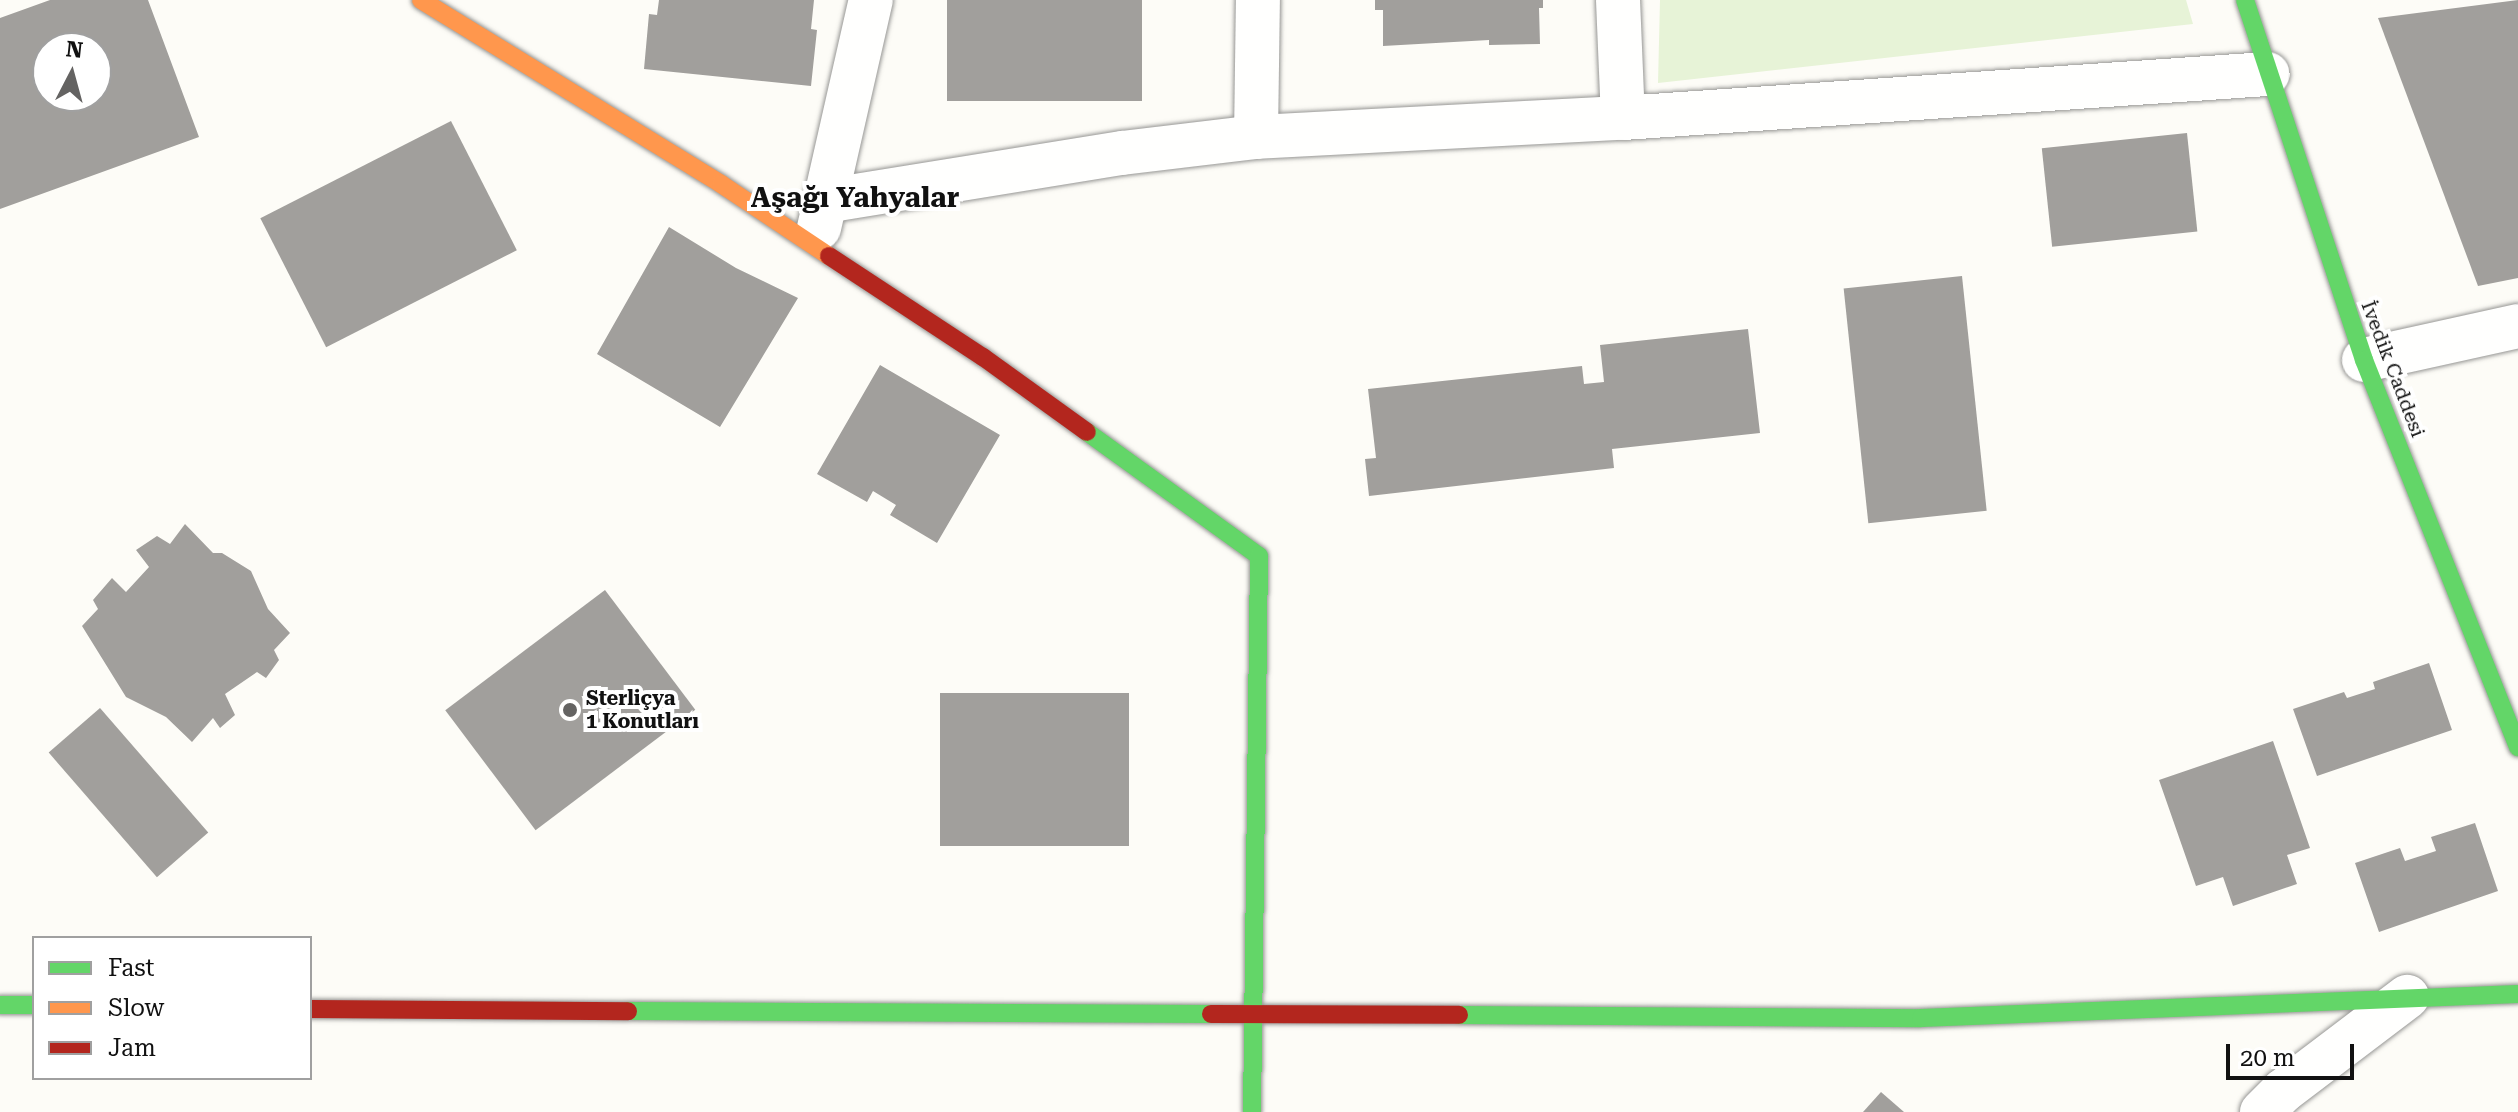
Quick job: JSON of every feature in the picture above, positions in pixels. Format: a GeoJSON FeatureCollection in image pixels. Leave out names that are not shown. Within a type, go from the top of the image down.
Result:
{"type":"FeatureCollection","features":[{"type":"Feature","properties":{"kind":"street"},"geometry":{"type":"LineString","coordinates":[[421,0],[721,184],[983,357],[1259,556],[1252,1112]]}},
{"type":"Feature","properties":{"kind":"street"},"geometry":{"type":"LineString","coordinates":[[814,246],[871,0]]}},
{"type":"Feature","properties":{"kind":"street"},"geometry":{"type":"LineString","coordinates":[[1256,137],[1258,0]]}},
{"type":"Feature","properties":{"kind":"street"},"geometry":{"type":"LineString","coordinates":[[1618,0],[1623,118]]}},
{"type":"Feature","properties":{"kind":"street","name":"İvedik Caddesi"},"geometry":{"type":"LineString","coordinates":[[2245,0],[2364,360],[2518,747]]}},
{"type":"Feature","properties":{"kind":"street"},"geometry":{"type":"LineString","coordinates":[[825,201],[1122,153],[1256,137],[1623,118],[2267,74]]}},
{"type":"Feature","properties":{"kind":"street"},"geometry":{"type":"LineString","coordinates":[[2364,360],[2518,326]]}},
{"type":"Feature","properties":{"kind":"street"},"geometry":{"type":"LineString","coordinates":[[312,1009],[1921,1018],[2518,994]]}},
{"type":"Feature","properties":{"kind":"street"},"geometry":{"type":"LineString","coordinates":[[2262,1112],[2283,1091],[2407,997]]}},
{"type":"Feature","properties":{"kind":"street"},"geometry":{"type":"LineString","coordinates":[[0,1005],[32,1005]]}},
{"type":"Feature","properties":{"kind":"green space"},"geometry":{"type":"Polygon","coordinates":[[[1660,0],[2186,0],[2193,24],[1658,83],[1660,0]]]}},
{"type":"Feature","properties":{"kind":"building"},"geometry":{"type":"Polygon","coordinates":[[[50,0],[148,0],[199,137],[0,209],[0,18],[50,0]]]}},
{"type":"Feature","properties":{"kind":"building"},"geometry":{"type":"Polygon","coordinates":[[[659,0],[814,0],[811,29],[817,30],[811,86],[644,69],[649,14],[657,15],[659,0]]]}},
{"type":"Feature","properties":{"kind":"building"},"geometry":{"type":"Polygon","coordinates":[[[947,0],[1142,0],[1142,101],[947,101],[947,0]]]}},
{"type":"Feature","properties":{"kind":"building"},"geometry":{"type":"Polygon","coordinates":[[[1375,0],[1543,0],[1543,8],[1539,8],[1540,44],[1489,45],[1489,40],[1383,46],[1383,10],[1375,10],[1375,0]]]}},
{"type":"Feature","properties":{"kind":"building"},"geometry":{"type":"Polygon","coordinates":[[[2518,0],[2518,278],[2478,286],[2378,18],[2518,0]]]}},
{"type":"Feature","properties":{"kind":"building"},"geometry":{"type":"Polygon","coordinates":[[[451,121],[517,250],[326,347],[260,218],[451,121]]]}},
{"type":"Feature","properties":{"kind":"building"},"geometry":{"type":"Polygon","coordinates":[[[2187,133],[2197,231],[2052,247],[2042,148],[2187,133]]]}},
{"type":"Feature","properties":{"kind":"building"},"geometry":{"type":"Polygon","coordinates":[[[669,227],[736,268],[798,298],[720,427],[597,354],[669,227]]]}},
{"type":"Feature","properties":{"kind":"building"},"geometry":{"type":"Polygon","coordinates":[[[1962,276],[1987,511],[1868,523],[1844,288],[1962,276]]]}},
{"type":"Feature","properties":{"kind":"building"},"geometry":{"type":"Polygon","coordinates":[[[1748,329],[1760,433],[1612,449],[1614,468],[1369,496],[1365,459],[1376,458],[1368,389],[1582,366],[1584,384],[1604,382],[1600,345],[1748,329]]]}},
{"type":"Feature","properties":{"kind":"building"},"geometry":{"type":"Polygon","coordinates":[[[880,365],[1000,435],[937,543],[890,515],[896,505],[873,491],[867,502],[817,474],[880,365]]]}},
{"type":"Feature","properties":{"kind":"building"},"geometry":{"type":"Polygon","coordinates":[[[185,524],[213,553],[222,553],[251,571],[268,609],[290,633],[274,650],[279,660],[266,678],[257,672],[225,694],[235,715],[220,728],[213,718],[192,742],[166,717],[126,697],[82,626],[98,609],[93,600],[112,578],[126,592],[149,567],[136,550],[157,536],[170,544],[185,524]]]}},
{"type":"Feature","properties":{"kind":"building","name":"Sterliçya 1 Konutları"},"geometry":{"type":"Polygon","coordinates":[[[605,590],[695,710],[536,830],[445,710],[605,590]]]}},
{"type":"Feature","properties":{"kind":"building"},"geometry":{"type":"Polygon","coordinates":[[[2429,663],[2452,730],[2317,776],[2293,709],[2344,692],[2347,698],[2375,689],[2373,682],[2429,663]]]}},
{"type":"Feature","properties":{"kind":"building"},"geometry":{"type":"Polygon","coordinates":[[[940,693],[1129,693],[1129,846],[940,846],[940,693]]]}},
{"type":"Feature","properties":{"kind":"building"},"geometry":{"type":"Polygon","coordinates":[[[100,708],[208,833],[157,877],[49,753],[100,708]]]}},
{"type":"Feature","properties":{"kind":"building"},"geometry":{"type":"Polygon","coordinates":[[[2273,741],[2310,848],[2287,855],[2297,884],[2233,906],[2223,877],[2196,886],[2159,780],[2273,741]]]}},
{"type":"Feature","properties":{"kind":"building"},"geometry":{"type":"Polygon","coordinates":[[[2475,823],[2498,891],[2379,932],[2355,863],[2400,848],[2405,861],[2436,851],[2431,837],[2475,823]]]}},
{"type":"Feature","properties":{"kind":"building"},"geometry":{"type":"Polygon","coordinates":[[[1881,1092],[1904,1112],[1863,1112],[1881,1092]]]}},
{"type":"Feature","properties":{"kind":"traffic: fast"},"geometry":{"type":"LineString","coordinates":[[2245,0],[2364,360],[2518,747]]}},
{"type":"Feature","properties":{"kind":"traffic: fast"},"geometry":{"type":"LineString","coordinates":[[1087,432],[1259,556],[1252,1112]]}},
{"type":"Feature","properties":{"kind":"traffic: fast"},"geometry":{"type":"LineString","coordinates":[[1459,1015],[1921,1018],[2518,994]]}},
{"type":"Feature","properties":{"kind":"traffic: fast"},"geometry":{"type":"LineString","coordinates":[[0,1005],[32,1005]]}},
{"type":"Feature","properties":{"kind":"traffic: fast"},"geometry":{"type":"LineString","coordinates":[[628,1011],[1211,1014]]}},
{"type":"Feature","properties":{"kind":"traffic: slow"},"geometry":{"type":"LineString","coordinates":[[421,0],[721,184],[829,256]]}},
{"type":"Feature","properties":{"kind":"traffic: jam"},"geometry":{"type":"LineString","coordinates":[[829,256],[983,357],[1087,432]]}},
{"type":"Feature","properties":{"kind":"traffic: jam"},"geometry":{"type":"LineString","coordinates":[[312,1009],[628,1011]]}},
{"type":"Feature","properties":{"kind":"traffic: jam"},"geometry":{"type":"LineString","coordinates":[[1211,1014],[1459,1015]]}},
{"type":"Feature","properties":{"kind":"place","name":"Sterliçya 1 Konutları"},"geometry":{"type":"Point","coordinates":[570,710]}},
{"type":"Feature","properties":{"kind":"district","name":"Aşağı Yahyalar"},"geometry":{"type":"Point","coordinates":[855,198]}}]}
